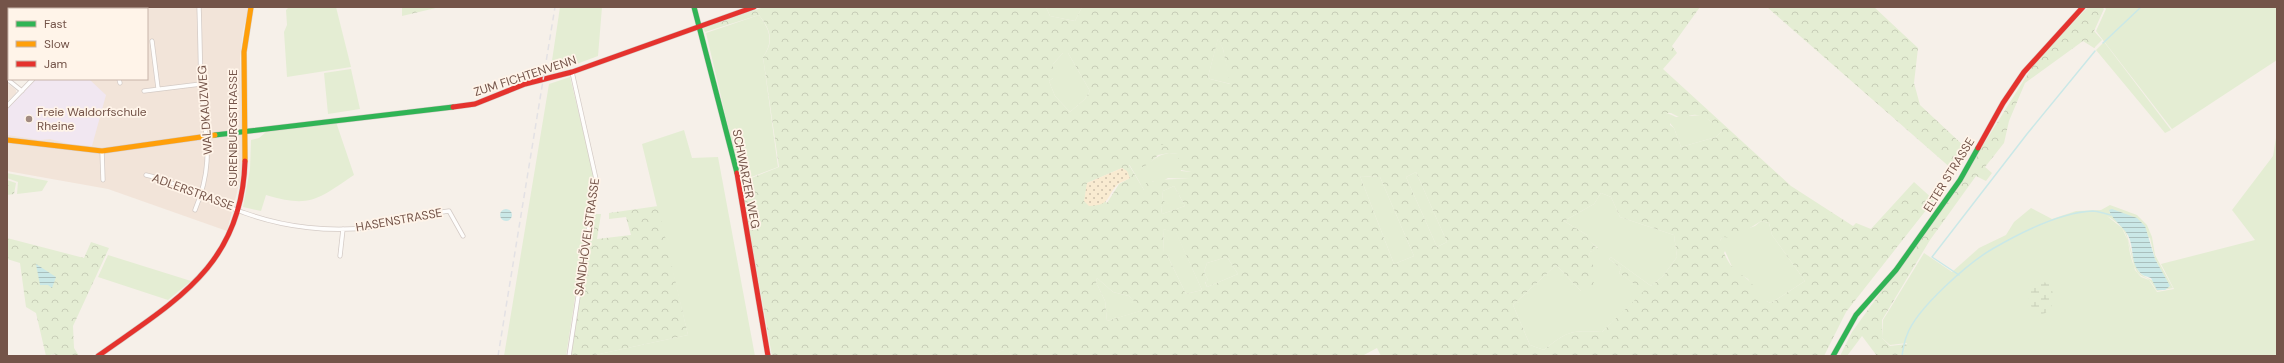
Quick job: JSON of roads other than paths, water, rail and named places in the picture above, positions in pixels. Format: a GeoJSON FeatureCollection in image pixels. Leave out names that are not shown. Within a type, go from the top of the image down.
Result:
{"type":"FeatureCollection","features":[{"type":"Feature","properties":{"kind":"street","name":"WALDKAUZWEG"},"geometry":{"type":"LineString","coordinates":[[195,210],[202,195],[207,174],[209,152],[201,84],[199,7]]}},
{"type":"Feature","properties":{"kind":"street","name":"SURENBURGSTRASSE"},"geometry":{"type":"LineString","coordinates":[[98,356],[178,297],[195,282],[222,248],[239,210],[245,171],[243,51],[251,7]]}},
{"type":"Feature","properties":{"kind":"street","name":"SCHWARZER WEG"},"geometry":{"type":"LineString","coordinates":[[694,7],[734,158],[768,356]]}},
{"type":"Feature","properties":{"kind":"street","name":"ZUM FICHTENVENN"},"geometry":{"type":"LineString","coordinates":[[7,140],[102,151],[245,131],[475,104],[525,84],[572,72],[754,7]]}},
{"type":"Feature","properties":{"kind":"street","name":"ELTER STRASSE"},"geometry":{"type":"LineString","coordinates":[[1833,356],[1856,315],[1896,270],[1955,186],[2020,78],[2084,7]]}},
{"type":"Feature","properties":{"kind":"street"},"geometry":{"type":"LineString","coordinates":[[152,41],[158,88]]}},
{"type":"Feature","properties":{"kind":"street","name":"SANDHÖVELSTRASSE"},"geometry":{"type":"LineString","coordinates":[[569,356],[596,179],[572,72]]}},
{"type":"Feature","properties":{"kind":"street"},"geometry":{"type":"LineString","coordinates":[[8,80],[22,91]]}},
{"type":"Feature","properties":{"kind":"street"},"geometry":{"type":"LineString","coordinates":[[7,106],[32,80]]}},
{"type":"Feature","properties":{"kind":"street"},"geometry":{"type":"LineString","coordinates":[[144,91],[158,88],[201,84]]}},
{"type":"Feature","properties":{"kind":"street"},"geometry":{"type":"LineString","coordinates":[[102,151],[103,180]]}},
{"type":"Feature","properties":{"kind":"street","name":"ADLERSTRASSE"},"geometry":{"type":"LineString","coordinates":[[146,175],[239,210]]}},
{"type":"Feature","properties":{"kind":"street","name":"HASENSTRASSE"},"geometry":{"type":"LineString","coordinates":[[239,210],[244,213],[294,226],[343,229],[371,227],[449,211],[463,236]]}},
{"type":"Feature","properties":{"kind":"street","name":"HASENSTRASSE"},"geometry":{"type":"LineString","coordinates":[[340,256],[343,229]]}},
{"type":"Feature","properties":{"kind":"water"},"geometry":{"type":"Polygon","coordinates":[[[506,209],[510,211],[512,215],[510,219],[506,221],[502,219],[500,215],[502,211],[506,209]]]}},
{"type":"Feature","properties":{"kind":"water"},"geometry":{"type":"Polygon","coordinates":[[[2112,209],[2137,218],[2145,226],[2155,259],[2170,286],[2165,290],[2157,290],[2151,278],[2139,272],[2136,267],[2128,235],[2113,218],[2109,210],[2112,209]]]}},
{"type":"Feature","properties":{"kind":"water"},"geometry":{"type":"Polygon","coordinates":[[[36,264],[56,277],[52,288],[48,285],[40,285],[36,264]]]}},
{"type":"Feature","properties":{"kind":"waterway"},"geometry":{"type":"LineString","coordinates":[[2103,43],[2141,7]]}},
{"type":"Feature","properties":{"kind":"waterway"},"geometry":{"type":"LineString","coordinates":[[1959,275],[1932,257],[2027,134],[2095,51]]}},
{"type":"Feature","properties":{"kind":"waterway"},"geometry":{"type":"LineString","coordinates":[[1902,356],[1907,335],[1912,324],[1921,312],[1944,287],[1983,255],[2016,236],[2055,219],[2081,212],[2093,211],[2111,215]]}},
{"type":"Feature","properties":{"kind":"railway"},"geometry":{"type":"LineString","coordinates":[[498,356],[555,7]]}},
{"type":"Feature","properties":{"kind":"place","name":"Freie Waldorfschule Rheine"},"geometry":{"type":"Point","coordinates":[29,119]}}]}
